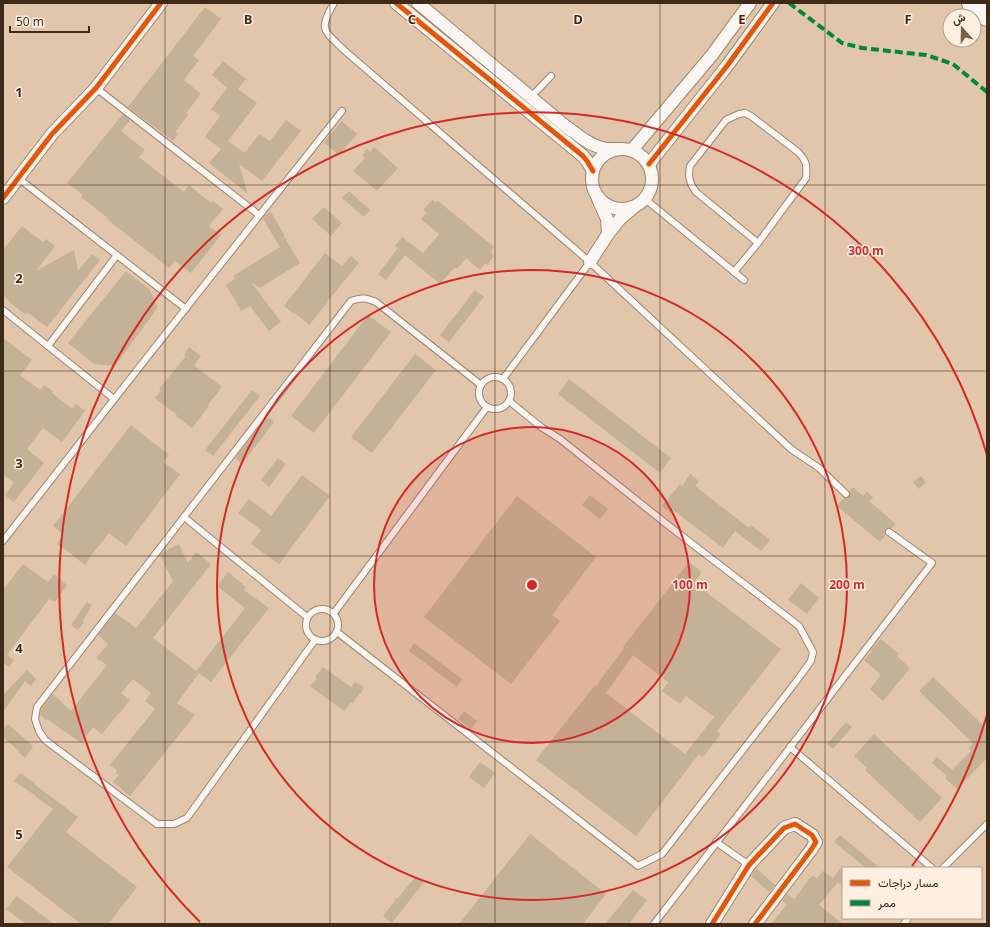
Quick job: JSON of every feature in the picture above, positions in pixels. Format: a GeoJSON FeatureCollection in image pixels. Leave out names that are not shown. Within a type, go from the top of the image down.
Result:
{"type":"FeatureCollection","features":[{"type":"Feature","properties":{"kind":"main road"},"geometry":{"type":"LineString","coordinates":[[972,3],[987,16]]}},
{"type":"Feature","properties":{"kind":"street"},"geometry":{"type":"LineString","coordinates":[[3,198],[52,134],[96,88],[161,3]]}},
{"type":"Feature","properties":{"kind":"street"},"geometry":{"type":"LineString","coordinates":[[396,3],[583,156],[593,171]]}},
{"type":"Feature","properties":{"kind":"street"},"geometry":{"type":"LineString","coordinates":[[418,3],[562,124],[579,136],[601,148],[626,150],[642,156],[648,164],[651,169],[653,179],[651,190],[641,202],[620,219],[608,234],[590,262]]}},
{"type":"Feature","properties":{"kind":"street"},"geometry":{"type":"LineString","coordinates":[[641,202],[626,209],[615,208],[605,204],[595,192],[592,181],[595,166],[602,157],[611,151],[626,150],[712,55],[749,3]]}},
{"type":"Feature","properties":{"kind":"street"},"geometry":{"type":"LineString","coordinates":[[648,164],[727,66],[773,3]]}},
{"type":"Feature","properties":{"kind":"street"},"geometry":{"type":"LineString","coordinates":[[712,55],[717,63],[722,66],[727,66]]}},
{"type":"Feature","properties":{"kind":"street"},"geometry":{"type":"LineString","coordinates":[[598,196],[607,219],[608,234]]}},
{"type":"Feature","properties":{"kind":"street"},"geometry":{"type":"LineString","coordinates":[[712,924],[749,865],[784,828],[795,824],[812,835],[816,842],[755,924]]}},
{"type":"Feature","properties":{"kind":"lane"},"geometry":{"type":"LineString","coordinates":[[334,3],[324,25],[325,32],[345,51],[590,262],[791,449],[819,468],[846,494]]}},
{"type":"Feature","properties":{"kind":"lane"},"geometry":{"type":"LineString","coordinates":[[531,97],[551,76]]}},
{"type":"Feature","properties":{"kind":"lane"},"geometry":{"type":"LineString","coordinates":[[96,88],[259,215]]}},
{"type":"Feature","properties":{"kind":"lane"},"geometry":{"type":"LineString","coordinates":[[3,541],[342,111]]}},
{"type":"Feature","properties":{"kind":"lane"},"geometry":{"type":"LineString","coordinates":[[734,272],[758,243],[806,178],[806,164],[803,157],[751,116],[745,113],[732,116],[726,120],[690,166],[688,173],[689,180],[696,192],[758,243]]}},
{"type":"Feature","properties":{"kind":"lane"},"geometry":{"type":"LineString","coordinates":[[18,178],[186,309]]}},
{"type":"Feature","properties":{"kind":"lane"},"geometry":{"type":"LineString","coordinates":[[641,202],[744,280]]}},
{"type":"Feature","properties":{"kind":"lane"},"geometry":{"type":"LineString","coordinates":[[48,346],[117,255]]}},
{"type":"Feature","properties":{"kind":"lane"},"geometry":{"type":"LineString","coordinates":[[503,379],[590,262]]}},
{"type":"Feature","properties":{"kind":"lane"},"geometry":{"type":"LineString","coordinates":[[315,640],[187,818],[174,824],[157,824],[45,740],[39,731],[35,718],[37,707],[351,301],[366,298],[376,302],[481,385]]}},
{"type":"Feature","properties":{"kind":"lane"},"geometry":{"type":"LineString","coordinates":[[3,310],[114,399]]}},
{"type":"Feature","properties":{"kind":"lane"},"geometry":{"type":"LineString","coordinates":[[499,377],[503,379],[510,386],[511,396],[509,401],[506,405],[497,409],[487,407],[480,399],[479,389],[481,385],[489,378],[499,377]]}},
{"type":"Feature","properties":{"kind":"lane"},"geometry":{"type":"LineString","coordinates":[[337,632],[638,866],[662,854],[795,683],[811,661],[813,652],[799,626],[669,526],[560,439],[541,427],[509,401]]}},
{"type":"Feature","properties":{"kind":"lane"},"geometry":{"type":"LineString","coordinates":[[334,612],[487,407]]}},
{"type":"Feature","properties":{"kind":"lane"},"geometry":{"type":"LineString","coordinates":[[184,517],[307,617]]}},
{"type":"Feature","properties":{"kind":"lane"},"geometry":{"type":"LineString","coordinates":[[654,924],[932,563],[889,532]]}},
{"type":"Feature","properties":{"kind":"lane"},"geometry":{"type":"LineString","coordinates":[[324,608],[334,612],[338,622],[337,632],[330,640],[315,640],[310,637],[305,628],[307,617],[314,610],[324,608]]}},
{"type":"Feature","properties":{"kind":"lane"},"geometry":{"type":"LineString","coordinates":[[790,747],[931,867]]}},
{"type":"Feature","properties":{"kind":"lane"},"geometry":{"type":"LineString","coordinates":[[944,867],[987,824]]}},
{"type":"Feature","properties":{"kind":"lane"},"geometry":{"type":"LineString","coordinates":[[716,842],[749,865]]}},
{"type":"Feature","properties":{"kind":"building"},"geometry":{"type":"Polygon","coordinates":[[[205,7],[221,19],[193,56],[199,60],[184,80],[201,94],[186,113],[188,115],[175,132],[178,134],[173,141],[128,107],[205,7]]]}},
{"type":"Feature","properties":{"kind":"building"},"geometry":{"type":"Polygon","coordinates":[[[223,61],[246,79],[238,89],[257,103],[228,141],[245,153],[259,134],[270,141],[286,120],[301,131],[262,181],[239,164],[248,194],[209,163],[221,149],[205,137],[220,116],[211,109],[227,88],[212,75],[223,61]]]}},
{"type":"Feature","properties":{"kind":"building"},"geometry":{"type":"Polygon","coordinates":[[[123,114],[130,120],[121,131],[145,150],[139,157],[184,192],[189,185],[211,203],[213,201],[223,209],[209,226],[221,235],[191,273],[175,261],[169,268],[107,219],[108,218],[81,197],[83,195],[67,183],[123,114]]]}},
{"type":"Feature","properties":{"kind":"building"},"geometry":{"type":"Polygon","coordinates":[[[342,121],[357,134],[339,155],[324,142],[342,121]]]}},
{"type":"Feature","properties":{"kind":"building"},"geometry":{"type":"Polygon","coordinates":[[[374,147],[398,168],[377,191],[353,171],[365,158],[362,156],[367,149],[370,152],[374,147]]]}},
{"type":"Feature","properties":{"kind":"building"},"geometry":{"type":"Polygon","coordinates":[[[349,191],[370,210],[364,217],[342,198],[349,191]]]}},
{"type":"Feature","properties":{"kind":"building"},"geometry":{"type":"Polygon","coordinates":[[[432,200],[435,202],[438,201],[494,247],[490,252],[494,256],[487,265],[485,263],[480,270],[466,258],[458,268],[454,268],[440,284],[405,255],[386,280],[378,274],[398,248],[395,246],[402,237],[423,253],[439,234],[421,219],[427,212],[423,210],[432,200]]]}},
{"type":"Feature","properties":{"kind":"building"},"geometry":{"type":"Polygon","coordinates":[[[324,207],[342,223],[331,236],[312,219],[324,207]]]}},
{"type":"Feature","properties":{"kind":"building"},"geometry":{"type":"Polygon","coordinates":[[[271,212],[300,263],[260,288],[251,282],[281,322],[269,331],[250,306],[241,311],[226,285],[235,279],[233,276],[280,247],[263,219],[265,215],[271,212]]]}},
{"type":"Feature","properties":{"kind":"building"},"geometry":{"type":"Polygon","coordinates":[[[22,226],[43,242],[46,239],[55,246],[36,271],[74,250],[78,271],[92,254],[100,260],[47,327],[27,312],[26,315],[3,296],[3,250],[22,226]]]}},
{"type":"Feature","properties":{"kind":"building"},"geometry":{"type":"Polygon","coordinates":[[[325,253],[342,266],[351,256],[359,263],[309,325],[284,306],[325,253]]]}},
{"type":"Feature","properties":{"kind":"building"},"geometry":{"type":"Polygon","coordinates":[[[126,271],[149,289],[158,307],[115,366],[94,364],[68,343],[126,271]]]}},
{"type":"Feature","properties":{"kind":"building"},"geometry":{"type":"Polygon","coordinates":[[[475,290],[484,297],[449,342],[440,335],[475,290]]]}},
{"type":"Feature","properties":{"kind":"building"},"geometry":{"type":"Polygon","coordinates":[[[368,315],[391,332],[314,433],[291,416],[368,315]]]}},
{"type":"Feature","properties":{"kind":"building"},"geometry":{"type":"Polygon","coordinates":[[[3,338],[32,360],[20,375],[40,390],[44,385],[53,391],[52,393],[72,409],[76,404],[85,411],[62,442],[43,428],[27,449],[44,463],[14,502],[5,495],[14,483],[3,474],[3,338]]]}},
{"type":"Feature","properties":{"kind":"building"},"geometry":{"type":"Polygon","coordinates":[[[189,347],[201,356],[194,365],[222,387],[192,428],[155,398],[161,390],[159,389],[186,356],[184,355],[189,347]]]}},
{"type":"Feature","properties":{"kind":"building"},"geometry":{"type":"Polygon","coordinates":[[[415,354],[436,370],[372,453],[351,437],[415,354]]]}},
{"type":"Feature","properties":{"kind":"building"},"geometry":{"type":"Polygon","coordinates":[[[569,379],[671,458],[660,473],[558,394],[569,379]]]}},
{"type":"Feature","properties":{"kind":"building"},"geometry":{"type":"Polygon","coordinates":[[[252,390],[260,396],[213,456],[205,450],[252,390]]]}},
{"type":"Feature","properties":{"kind":"building"},"geometry":{"type":"Polygon","coordinates":[[[267,417],[274,422],[242,464],[235,458],[267,417]]]}},
{"type":"Feature","properties":{"kind":"building"},"geometry":{"type":"Polygon","coordinates":[[[131,425],[169,455],[163,462],[180,474],[126,546],[109,533],[85,565],[57,544],[63,534],[53,526],[131,425]]]}},
{"type":"Feature","properties":{"kind":"building"},"geometry":{"type":"Polygon","coordinates":[[[278,458],[286,464],[269,487],[261,480],[278,458]]]}},
{"type":"Feature","properties":{"kind":"building"},"geometry":{"type":"Polygon","coordinates":[[[690,474],[699,481],[695,486],[749,528],[751,525],[770,540],[761,551],[735,531],[723,548],[673,510],[671,513],[662,506],[680,484],[682,486],[690,474]]]}},
{"type":"Feature","properties":{"kind":"building"},"geometry":{"type":"Polygon","coordinates":[[[302,475],[330,496],[279,564],[251,544],[261,530],[238,513],[249,499],[271,516],[302,475]]]}},
{"type":"Feature","properties":{"kind":"building"},"geometry":{"type":"Polygon","coordinates":[[[921,476],[926,482],[919,489],[913,482],[921,476]]]}},
{"type":"Feature","properties":{"kind":"building"},"geometry":{"type":"Polygon","coordinates":[[[853,487],[863,496],[867,492],[873,497],[870,502],[896,524],[892,528],[886,529],[886,535],[880,542],[837,506],[844,498],[849,497],[849,491],[853,487]]]}},
{"type":"Feature","properties":{"kind":"building"},"geometry":{"type":"Polygon","coordinates":[[[590,495],[608,509],[600,519],[582,505],[590,495]]]}},
{"type":"Feature","properties":{"kind":"building"},"geometry":{"type":"Polygon","coordinates":[[[517,496],[596,557],[552,615],[560,621],[511,684],[424,617],[517,496]]]}},
{"type":"Feature","properties":{"kind":"building"},"geometry":{"type":"Polygon","coordinates":[[[179,544],[188,563],[196,552],[211,564],[153,638],[199,673],[177,703],[195,715],[130,796],[113,782],[119,775],[116,773],[117,770],[110,765],[155,709],[145,701],[151,693],[133,679],[121,693],[130,700],[119,714],[102,734],[93,727],[81,743],[40,715],[41,709],[53,694],[71,711],[107,665],[96,658],[108,644],[98,635],[115,613],[136,628],[173,581],[160,555],[179,544]]]}},
{"type":"Feature","properties":{"kind":"building"},"geometry":{"type":"Polygon","coordinates":[[[689,562],[702,572],[694,583],[781,649],[717,731],[721,734],[703,757],[699,754],[636,836],[536,760],[595,685],[596,686],[624,648],[623,647],[689,562]],[[633,655],[606,693],[685,754],[714,717],[686,696],[680,704],[662,691],[668,682],[633,655]]]}},
{"type":"Feature","properties":{"kind":"building"},"geometry":{"type":"Polygon","coordinates":[[[23,564],[48,582],[54,574],[67,585],[55,602],[49,599],[7,655],[14,660],[9,667],[3,663],[3,590],[23,564]]]}},
{"type":"Feature","properties":{"kind":"building"},"geometry":{"type":"Polygon","coordinates":[[[228,572],[246,587],[244,590],[269,608],[211,682],[196,671],[245,608],[217,586],[228,572]]]}},
{"type":"Feature","properties":{"kind":"building"},"geometry":{"type":"Polygon","coordinates":[[[801,583],[819,598],[807,614],[788,600],[801,583]]]}},
{"type":"Feature","properties":{"kind":"building"},"geometry":{"type":"Polygon","coordinates":[[[87,602],[92,605],[83,621],[84,622],[78,630],[71,625],[87,602]]]}},
{"type":"Feature","properties":{"kind":"building"},"geometry":{"type":"Polygon","coordinates":[[[881,639],[899,654],[897,656],[910,668],[883,701],[870,689],[881,675],[864,660],[881,639]]]}},
{"type":"Feature","properties":{"kind":"building"},"geometry":{"type":"Polygon","coordinates":[[[414,643],[462,679],[457,687],[409,651],[414,643]]]}},
{"type":"Feature","properties":{"kind":"building"},"geometry":{"type":"Polygon","coordinates":[[[323,667],[351,687],[355,682],[364,687],[361,694],[360,693],[353,703],[351,702],[344,711],[310,686],[317,679],[315,677],[323,667]]]}},
{"type":"Feature","properties":{"kind":"building"},"geometry":{"type":"Polygon","coordinates":[[[27,670],[36,679],[31,686],[25,681],[3,712],[3,695],[27,670]]]}},
{"type":"Feature","properties":{"kind":"building"},"geometry":{"type":"Polygon","coordinates":[[[933,677],[987,729],[987,758],[957,789],[945,778],[947,776],[932,763],[937,757],[952,770],[971,751],[969,748],[973,743],[919,691],[933,677]]]}},
{"type":"Feature","properties":{"kind":"building"},"geometry":{"type":"Polygon","coordinates":[[[464,711],[477,721],[471,729],[458,719],[464,711]]]}},
{"type":"Feature","properties":{"kind":"building"},"geometry":{"type":"Polygon","coordinates":[[[846,722],[852,727],[833,749],[827,744],[846,722]]]}},
{"type":"Feature","properties":{"kind":"building"},"geometry":{"type":"Polygon","coordinates":[[[8,724],[33,746],[25,758],[3,737],[3,729],[8,724]]]}},
{"type":"Feature","properties":{"kind":"building"},"geometry":{"type":"Polygon","coordinates":[[[874,734],[942,798],[920,822],[865,770],[867,768],[854,756],[874,734]]]}},
{"type":"Feature","properties":{"kind":"building"},"geometry":{"type":"Polygon","coordinates":[[[480,762],[495,773],[484,788],[469,777],[480,762]]]}},
{"type":"Feature","properties":{"kind":"building"},"geometry":{"type":"Polygon","coordinates":[[[20,773],[78,817],[66,832],[137,887],[108,924],[81,924],[7,867],[53,809],[14,781],[20,773]]]}},
{"type":"Feature","properties":{"kind":"building"},"geometry":{"type":"Polygon","coordinates":[[[530,834],[606,894],[583,924],[459,924],[530,834]]]}},
{"type":"Feature","properties":{"kind":"building"},"geometry":{"type":"Polygon","coordinates":[[[840,835],[879,867],[865,867],[834,842],[840,835]]]}},
{"type":"Feature","properties":{"kind":"building"},"geometry":{"type":"Polygon","coordinates":[[[843,865],[842,885],[838,882],[819,905],[843,924],[771,924],[787,904],[782,901],[787,894],[794,899],[812,876],[817,878],[823,871],[833,878],[843,865]]]}},
{"type":"Feature","properties":{"kind":"building"},"geometry":{"type":"Polygon","coordinates":[[[756,868],[775,885],[769,892],[751,876],[756,868]]]}},
{"type":"Feature","properties":{"kind":"building"},"geometry":{"type":"Polygon","coordinates":[[[416,876],[424,882],[392,923],[383,916],[416,876]]]}},
{"type":"Feature","properties":{"kind":"building"},"geometry":{"type":"Polygon","coordinates":[[[633,890],[647,900],[629,924],[605,924],[633,890]]]}},
{"type":"Feature","properties":{"kind":"building"},"geometry":{"type":"Polygon","coordinates":[[[17,896],[54,924],[26,924],[6,909],[17,896]]]}},
{"type":"Feature","properties":{"kind":"marked path"},"geometry":{"type":"LineString","coordinates":[[789,3],[842,43],[862,48],[926,55],[953,64],[987,92]]}},
{"type":"Feature","properties":{"kind":"cycle path"},"geometry":{"type":"LineString","coordinates":[[3,198],[52,134],[96,88],[161,3]]}},
{"type":"Feature","properties":{"kind":"cycle path"},"geometry":{"type":"LineString","coordinates":[[396,3],[583,156],[593,171]]}},
{"type":"Feature","properties":{"kind":"cycle path"},"geometry":{"type":"LineString","coordinates":[[649,164],[727,66],[773,3]]}},
{"type":"Feature","properties":{"kind":"cycle path"},"geometry":{"type":"LineString","coordinates":[[712,924],[749,865],[784,828],[795,824],[812,835],[816,842],[755,924]]}}]}
